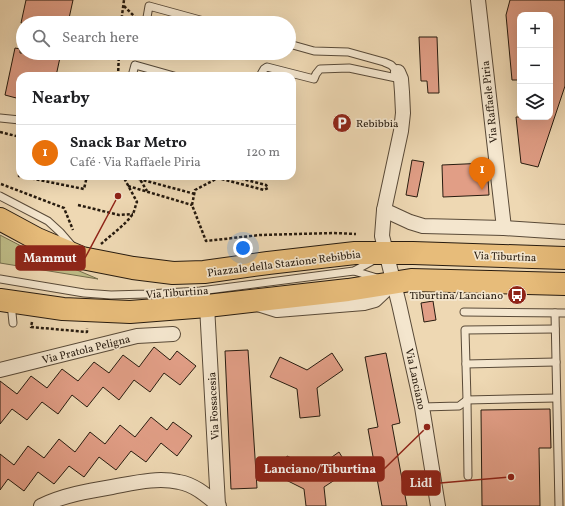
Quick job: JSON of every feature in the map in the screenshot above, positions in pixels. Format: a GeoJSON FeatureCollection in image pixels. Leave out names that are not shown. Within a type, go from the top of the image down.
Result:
{"type":"FeatureCollection","features":[{"type":"Feature","properties":{"kind":"main road","name":"Piazzale della Stazione Rebibbia"},"geometry":{"type":"LineString","coordinates":[[0,219],[37,239],[88,250],[133,268],[173,273],[194,272],[355,253],[384,245]]}},
{"type":"Feature","properties":{"kind":"main road","name":"Via Tiburtina"},"geometry":{"type":"LineString","coordinates":[[384,245],[413,253],[565,258]]}},
{"type":"Feature","properties":{"kind":"main road","name":"Via Tiburtina"},"geometry":{"type":"LineString","coordinates":[[8,309],[63,309],[130,312],[207,306],[348,290],[414,280],[565,284]]}},
{"type":"Feature","properties":{"kind":"street","name":"Via Raffaele Piria"},"geometry":{"type":"LineString","coordinates":[[478,0],[504,228]]}},
{"type":"Feature","properties":{"kind":"street","name":"Via Lanciano"},"geometry":{"type":"LineString","coordinates":[[400,76],[403,113],[401,131],[384,210],[384,245],[422,408],[438,506]]}},
{"type":"Feature","properties":{"kind":"street"},"geometry":{"type":"LineString","coordinates":[[384,210],[410,222],[423,226],[504,228],[565,232]]}},
{"type":"Feature","properties":{"kind":"street","name":"Via Fossacesia"},"geometry":{"type":"LineString","coordinates":[[207,306],[219,506]]}},
{"type":"Feature","properties":{"kind":"street","name":"Via Pratola Peligna"},"geometry":{"type":"LineString","coordinates":[[0,370],[137,336],[173,334]]}},
{"type":"Feature","properties":{"kind":"street"},"geometry":{"type":"LineString","coordinates":[[41,506],[68,496],[139,482],[154,481],[188,484],[219,506]]}},
{"type":"Feature","properties":{"kind":"lane"},"geometry":{"type":"LineString","coordinates":[[147,16],[149,6],[182,16]]}},
{"type":"Feature","properties":{"kind":"lane"},"geometry":{"type":"LineString","coordinates":[[296,46],[314,50],[348,52],[384,62],[392,65],[400,76]]}},
{"type":"Feature","properties":{"kind":"lane"},"geometry":{"type":"LineString","coordinates":[[133,72],[135,65],[160,72]]}},
{"type":"Feature","properties":{"kind":"lane"},"geometry":{"type":"LineString","coordinates":[[262,72],[268,67],[287,72]]}},
{"type":"Feature","properties":{"kind":"lane"},"geometry":{"type":"LineString","coordinates":[[296,74],[314,79],[320,70],[349,68],[400,76]]}},
{"type":"Feature","properties":{"kind":"lane"},"geometry":{"type":"LineString","coordinates":[[0,118],[16,120]]}},
{"type":"Feature","properties":{"kind":"lane"},"geometry":{"type":"LineString","coordinates":[[0,196],[53,226],[88,250]]}},
{"type":"Feature","properties":{"kind":"lane","name":"Via Tiburtina"},"geometry":{"type":"LineString","coordinates":[[354,271],[384,245]]}},
{"type":"Feature","properties":{"kind":"lane","name":"Via Tiburtina"},"geometry":{"type":"LineString","coordinates":[[0,279],[84,293],[111,295],[200,291],[354,271],[394,283]]}},
{"type":"Feature","properties":{"kind":"lane"},"geometry":{"type":"LineString","coordinates":[[464,312],[565,313]]}},
{"type":"Feature","properties":{"kind":"lane"},"geometry":{"type":"LineString","coordinates":[[555,313],[559,506]]}},
{"type":"Feature","properties":{"kind":"lane"},"geometry":{"type":"LineString","coordinates":[[468,476],[465,330],[555,329]]}},
{"type":"Feature","properties":{"kind":"lane"},"geometry":{"type":"LineString","coordinates":[[466,364],[556,362]]}},
{"type":"Feature","properties":{"kind":"lane"},"geometry":{"type":"LineString","coordinates":[[422,408],[459,406],[467,400],[556,398]]}},
{"type":"Feature","properties":{"kind":"path"},"geometry":{"type":"LineString","coordinates":[[122,16],[124,0]]}},
{"type":"Feature","properties":{"kind":"path"},"geometry":{"type":"LineString","coordinates":[[123,6],[134,16]]}},
{"type":"Feature","properties":{"kind":"path"},"geometry":{"type":"LineString","coordinates":[[118,72],[119,60]]}},
{"type":"Feature","properties":{"kind":"path"},"geometry":{"type":"LineString","coordinates":[[0,132],[16,136]]}},
{"type":"Feature","properties":{"kind":"path"},"geometry":{"type":"LineString","coordinates":[[39,180],[84,189],[86,180]]}},
{"type":"Feature","properties":{"kind":"path"},"geometry":{"type":"LineString","coordinates":[[88,250],[100,245],[115,230],[122,226],[133,214],[137,202],[125,180]]}},
{"type":"Feature","properties":{"kind":"path"},"geometry":{"type":"LineString","coordinates":[[141,180],[148,192]]}},
{"type":"Feature","properties":{"kind":"path"},"geometry":{"type":"LineString","coordinates":[[149,180],[194,194]]}},
{"type":"Feature","properties":{"kind":"path"},"geometry":{"type":"LineString","coordinates":[[214,180],[195,190],[192,205],[206,241],[260,235],[334,233],[384,245]]}},
{"type":"Feature","properties":{"kind":"path"},"geometry":{"type":"LineString","coordinates":[[226,180],[264,190],[268,188],[266,185],[247,180]]}},
{"type":"Feature","properties":{"kind":"path"},"geometry":{"type":"LineString","coordinates":[[1,184],[64,208],[73,232]]}},
{"type":"Feature","properties":{"kind":"path"},"geometry":{"type":"LineString","coordinates":[[128,186],[192,205]]}},
{"type":"Feature","properties":{"kind":"path"},"geometry":{"type":"LineString","coordinates":[[78,205],[119,215],[133,214]]}},
{"type":"Feature","properties":{"kind":"shaded area"},"geometry":{"type":"Polygon","coordinates":[[[0,235],[23,247],[98,279],[0,263],[0,235]]]}},
{"type":"Feature","properties":{"kind":"building"},"geometry":{"type":"Polygon","coordinates":[[[26,0],[73,0],[70,16],[23,16],[26,0]]]}},
{"type":"Feature","properties":{"kind":"building"},"geometry":{"type":"Polygon","coordinates":[[[510,0],[565,0],[565,86],[538,167],[521,163],[516,117],[517,120],[553,120],[553,12],[517,12],[517,80],[512,80],[506,15],[510,0]]]}},
{"type":"Feature","properties":{"kind":"building"},"geometry":{"type":"Polygon","coordinates":[[[419,37],[437,37],[439,93],[428,93],[427,81],[421,81],[419,37]]]}},
{"type":"Feature","properties":{"kind":"building"},"geometry":{"type":"Polygon","coordinates":[[[15,48],[16,60],[59,60],[57,72],[16,72],[16,98],[5,95],[15,48]]]}},
{"type":"Feature","properties":{"kind":"building"},"geometry":{"type":"Polygon","coordinates":[[[412,160],[424,162],[417,197],[406,195],[412,160]]]}},
{"type":"Feature","properties":{"kind":"building"},"geometry":{"type":"Polygon","coordinates":[[[487,163],[489,195],[443,197],[442,165],[487,163]]]}},
{"type":"Feature","properties":{"kind":"building"},"geometry":{"type":"Polygon","coordinates":[[[433,301],[436,320],[424,322],[421,303],[433,301]]]}},
{"type":"Feature","properties":{"kind":"building"},"geometry":{"type":"Polygon","coordinates":[[[154,347],[170,360],[177,351],[196,366],[180,385],[164,373],[150,392],[134,380],[119,400],[103,387],[87,407],[72,395],[58,414],[42,402],[27,420],[12,409],[0,424],[0,381],[17,394],[31,376],[47,388],[62,369],[78,381],[94,362],[109,373],[123,355],[139,367],[154,347]]]}},
{"type":"Feature","properties":{"kind":"building"},"geometry":{"type":"Polygon","coordinates":[[[248,350],[257,488],[231,489],[225,351],[248,350]]]}},
{"type":"Feature","properties":{"kind":"building"},"geometry":{"type":"Polygon","coordinates":[[[332,353],[343,370],[317,388],[320,416],[300,418],[297,389],[270,377],[280,357],[307,370],[332,353]]]}},
{"type":"Feature","properties":{"kind":"building"},"geometry":{"type":"Polygon","coordinates":[[[386,353],[400,423],[392,425],[407,506],[382,506],[368,429],[378,427],[365,357],[386,353]]]}},
{"type":"Feature","properties":{"kind":"building"},"geometry":{"type":"Polygon","coordinates":[[[550,409],[551,448],[539,448],[540,506],[482,506],[481,410],[550,409]]]}},
{"type":"Feature","properties":{"kind":"building"},"geometry":{"type":"Polygon","coordinates":[[[151,417],[167,430],[173,422],[192,436],[177,456],[161,443],[146,462],[131,451],[116,470],[99,457],[84,477],[69,466],[54,484],[38,472],[24,491],[8,479],[0,490],[0,454],[14,465],[28,446],[44,458],[59,439],[75,452],[90,432],[105,444],[120,425],[135,437],[151,417]]]}},
{"type":"Feature","properties":{"kind":"building"},"geometry":{"type":"Polygon","coordinates":[[[339,452],[350,470],[324,487],[326,506],[306,506],[304,489],[278,476],[287,456],[315,469],[339,452]]]}},
{"type":"Feature","properties":{"kind":"place","name":"Rebibbia"},"geometry":{"type":"Point","coordinates":[342,123]}},
{"type":"Feature","properties":{"kind":"place","name":"Snack Bar Metro"},"geometry":{"type":"Point","coordinates":[482,190]}},
{"type":"Feature","properties":{"kind":"place","name":"Mammut"},"geometry":{"type":"Point","coordinates":[118,196]}},
{"type":"Feature","properties":{"kind":"place","name":"Tiburtina/Lanciano"},"geometry":{"type":"Point","coordinates":[517,295]}},
{"type":"Feature","properties":{"kind":"place","name":"Lanciano/Tiburtina"},"geometry":{"type":"Point","coordinates":[427,427]}},
{"type":"Feature","properties":{"kind":"place","name":"Lidl"},"geometry":{"type":"Point","coordinates":[511,477]}}]}
